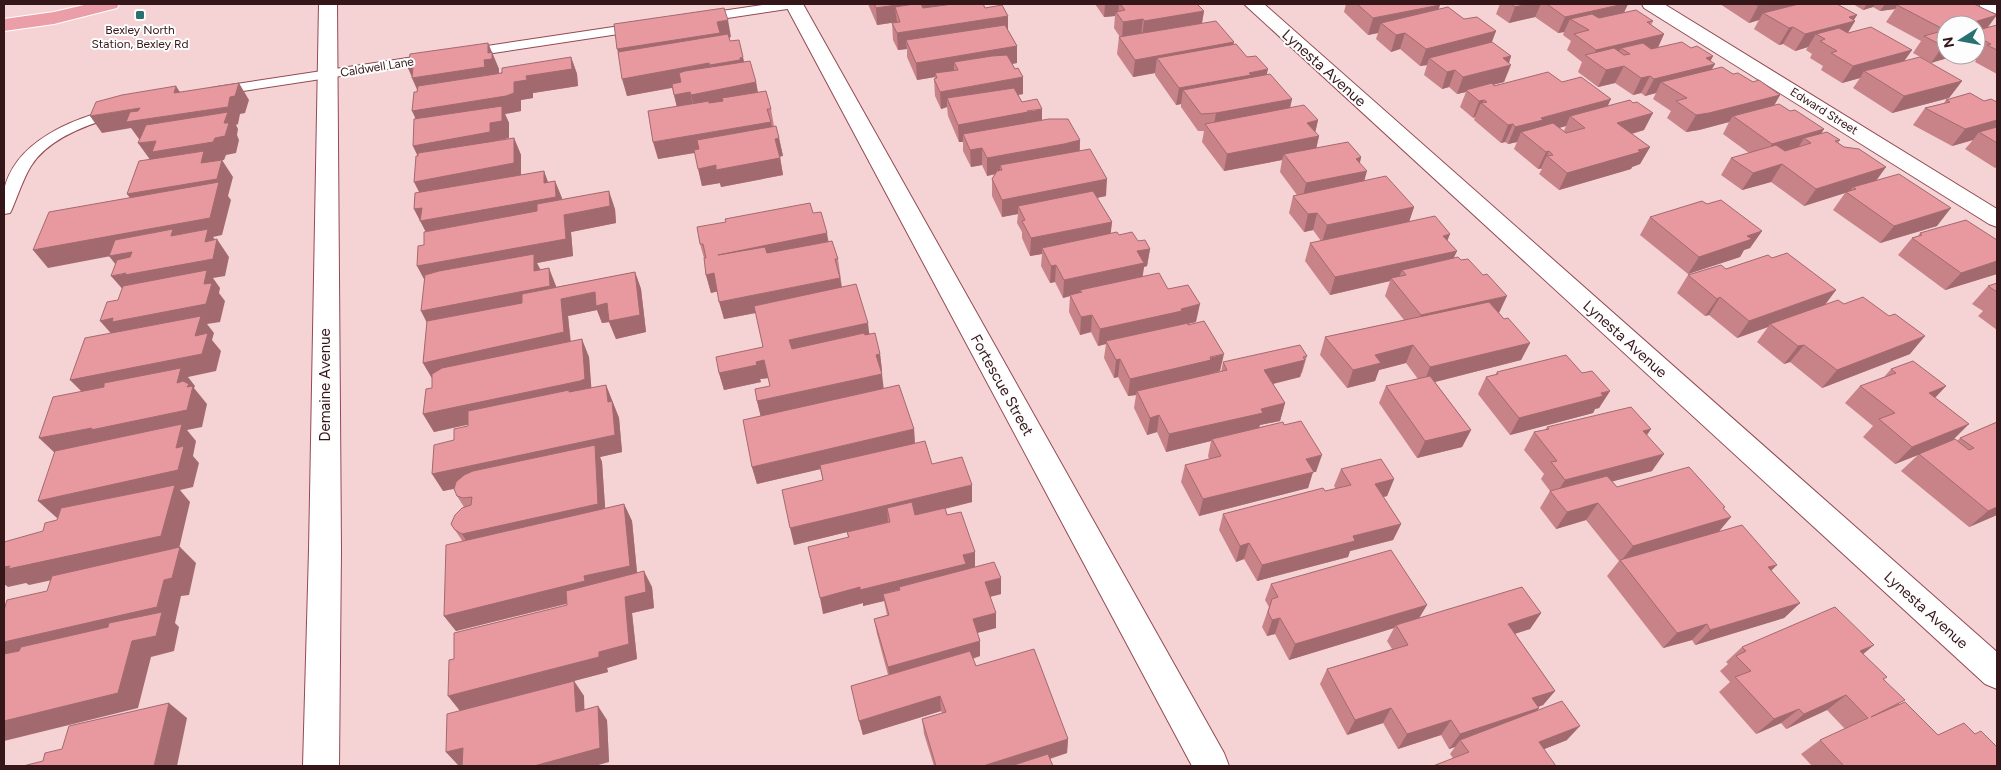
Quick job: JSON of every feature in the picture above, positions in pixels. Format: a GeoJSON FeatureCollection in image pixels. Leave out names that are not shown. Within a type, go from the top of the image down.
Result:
{"type":"FeatureCollection","features":[{"type":"Feature","properties":{"kind":"main road"},"geometry":{"type":"LineString","coordinates":[[4,12],[62,4]]}},
{"type":"Feature","properties":{"kind":"main road"},"geometry":{"type":"LineString","coordinates":[[73,4],[105,4]]}},
{"type":"Feature","properties":{"kind":"main road"},"geometry":{"type":"LineString","coordinates":[[4,25],[54,18],[105,4]]}},
{"type":"Feature","properties":{"kind":"street","name":"Demaine Avenue"},"geometry":{"type":"LineString","coordinates":[[321,766],[325,541],[328,4]]}},
{"type":"Feature","properties":{"kind":"street","name":"Fortescue Street"},"geometry":{"type":"LineString","coordinates":[[794,4],[1211,766]]}},
{"type":"Feature","properties":{"kind":"street","name":"Lynesta Avenue"},"geometry":{"type":"LineString","coordinates":[[1254,4],[1997,674]]}},
{"type":"Feature","properties":{"kind":"street","name":"Edward Street"},"geometry":{"type":"LineString","coordinates":[[1651,4],[1997,219]]}},
{"type":"Feature","properties":{"kind":"street"},"geometry":{"type":"LineString","coordinates":[[1988,4],[1997,8]]}},
{"type":"Feature","properties":{"kind":"lane"},"geometry":{"type":"LineString","coordinates":[[687,20],[794,4]]}},
{"type":"Feature","properties":{"kind":"lane","name":"Caldwell Lane"},"geometry":{"type":"LineString","coordinates":[[207,92],[658,24]]}},
{"type":"Feature","properties":{"kind":"lane"},"geometry":{"type":"LineString","coordinates":[[4,208],[25,161],[52,138],[97,116],[133,108]]}},
{"type":"Feature","properties":{"kind":"building"},"geometry":{"type":"Polygon","coordinates":[[[874,4],[903,4],[876,8],[874,4]]]}},
{"type":"Feature","properties":{"kind":"building"},"geometry":{"type":"Polygon","coordinates":[[[921,4],[923,8],[953,4],[983,4],[985,8],[1002,5],[1008,16],[897,33],[892,23],[900,22],[895,7],[921,4]]]}},
{"type":"Feature","properties":{"kind":"building"},"geometry":{"type":"Polygon","coordinates":[[[1120,4],[1197,4],[1204,11],[1144,21],[1143,19],[1123,22],[1116,12],[1125,10],[1120,4]]]}},
{"type":"Feature","properties":{"kind":"building"},"geometry":{"type":"Polygon","coordinates":[[[1357,4],[1439,4],[1440,5],[1373,18],[1357,4]]]}},
{"type":"Feature","properties":{"kind":"building"},"geometry":{"type":"Polygon","coordinates":[[[1511,4],[1528,4],[1515,7],[1511,4]]]}},
{"type":"Feature","properties":{"kind":"building"},"geometry":{"type":"Polygon","coordinates":[[[1547,4],[1624,4],[1565,17],[1547,4]]]}},
{"type":"Feature","properties":{"kind":"building"},"geometry":{"type":"Polygon","coordinates":[[[1799,4],[1837,4],[1857,15],[1849,17],[1855,21],[1805,34],[1793,27],[1789,28],[1763,13],[1799,4]]]}},
{"type":"Feature","properties":{"kind":"building"},"geometry":{"type":"Polygon","coordinates":[[[1974,4],[1997,15],[1986,18],[1986,15],[1936,15],[1936,25],[1897,5],[1974,4]]]}},
{"type":"Feature","properties":{"kind":"building"},"geometry":{"type":"Polygon","coordinates":[[[1448,7],[1464,19],[1477,17],[1496,31],[1426,49],[1405,33],[1396,35],[1381,23],[1448,7]]]}},
{"type":"Feature","properties":{"kind":"building"},"geometry":{"type":"Polygon","coordinates":[[[724,8],[728,20],[717,22],[720,33],[617,49],[614,24],[724,8]]]}},
{"type":"Feature","properties":{"kind":"building"},"geometry":{"type":"Polygon","coordinates":[[[1636,10],[1653,21],[1647,22],[1664,34],[1596,50],[1574,34],[1589,30],[1570,19],[1592,14],[1599,18],[1636,10]]]}},
{"type":"Feature","properties":{"kind":"building"},"geometry":{"type":"Polygon","coordinates":[[[1216,21],[1234,42],[1135,60],[1119,37],[1216,21]]]}},
{"type":"Feature","properties":{"kind":"building"},"geometry":{"type":"Polygon","coordinates":[[[1005,25],[1017,46],[916,63],[906,40],[1005,25]]]}},
{"type":"Feature","properties":{"kind":"building"},"geometry":{"type":"Polygon","coordinates":[[[1997,25],[1997,50],[1987,45],[1991,44],[1986,41],[1986,28],[1997,25]]]}},
{"type":"Feature","properties":{"kind":"building"},"geometry":{"type":"Polygon","coordinates":[[[1871,27],[1912,50],[1853,66],[1831,53],[1837,51],[1820,41],[1825,39],[1816,34],[1839,28],[1848,33],[1871,27]]]}},
{"type":"Feature","properties":{"kind":"building"},"geometry":{"type":"Polygon","coordinates":[[[1936,33],[1936,42],[1924,36],[1936,33]]]}},
{"type":"Feature","properties":{"kind":"building"},"geometry":{"type":"Polygon","coordinates":[[[728,34],[730,41],[739,40],[743,57],[740,60],[710,65],[709,63],[622,79],[618,52],[728,34]]]}},
{"type":"Feature","properties":{"kind":"building"},"geometry":{"type":"Polygon","coordinates":[[[1492,42],[1511,56],[1503,58],[1511,65],[1463,77],[1455,70],[1447,72],[1429,58],[1492,42]]]}},
{"type":"Feature","properties":{"kind":"building"},"geometry":{"type":"Polygon","coordinates":[[[1682,42],[1691,48],[1697,46],[1713,56],[1706,58],[1715,64],[1654,79],[1650,76],[1641,78],[1624,66],[1606,70],[1585,55],[1614,48],[1624,55],[1630,54],[1621,48],[1643,43],[1651,49],[1682,42]]]}},
{"type":"Feature","properties":{"kind":"building"},"geometry":{"type":"Polygon","coordinates":[[[488,43],[488,53],[492,52],[492,59],[484,60],[485,67],[412,78],[413,67],[408,68],[410,54],[488,43]]]}},
{"type":"Feature","properties":{"kind":"building"},"geometry":{"type":"Polygon","coordinates":[[[1236,44],[1247,57],[1256,56],[1268,69],[1249,73],[1251,75],[1179,88],[1157,58],[1236,44]]]}},
{"type":"Feature","properties":{"kind":"building"},"geometry":{"type":"Polygon","coordinates":[[[1007,55],[1015,69],[1018,68],[1023,77],[940,92],[934,79],[937,78],[935,73],[958,70],[954,62],[1007,55]]]}},
{"type":"Feature","properties":{"kind":"building"},"geometry":{"type":"Polygon","coordinates":[[[571,57],[572,69],[526,76],[527,80],[514,82],[514,93],[506,96],[412,111],[414,92],[417,92],[418,86],[502,73],[502,68],[571,57]]]}},
{"type":"Feature","properties":{"kind":"building"},"geometry":{"type":"Polygon","coordinates":[[[1920,57],[1962,81],[1904,96],[1864,71],[1920,57]]]}},
{"type":"Feature","properties":{"kind":"building"},"geometry":{"type":"Polygon","coordinates":[[[750,61],[756,82],[691,95],[690,92],[674,95],[672,84],[681,82],[679,73],[750,61]]]}},
{"type":"Feature","properties":{"kind":"building"},"geometry":{"type":"Polygon","coordinates":[[[1722,67],[1733,74],[1738,73],[1753,82],[1759,80],[1780,95],[1696,115],[1676,101],[1687,98],[1661,82],[1722,67]]]}},
{"type":"Feature","properties":{"kind":"building"},"geometry":{"type":"Polygon","coordinates":[[[1548,72],[1562,82],[1581,77],[1611,99],[1515,127],[1513,124],[1508,125],[1481,103],[1487,102],[1484,100],[1479,101],[1466,90],[1492,83],[1494,86],[1548,72]]]}},
{"type":"Feature","properties":{"kind":"building"},"geometry":{"type":"Polygon","coordinates":[[[1270,74],[1292,99],[1201,114],[1183,90],[1270,74]]]}},
{"type":"Feature","properties":{"kind":"building"},"geometry":{"type":"Polygon","coordinates":[[[239,83],[235,96],[230,97],[228,107],[126,122],[130,112],[138,111],[140,108],[90,116],[96,102],[122,95],[176,86],[174,93],[239,83]]]}},
{"type":"Feature","properties":{"kind":"building"},"geometry":{"type":"Polygon","coordinates":[[[1014,88],[1022,102],[1037,99],[1042,109],[958,125],[947,98],[1014,88]]]}},
{"type":"Feature","properties":{"kind":"building"},"geometry":{"type":"Polygon","coordinates":[[[766,91],[771,109],[767,109],[771,122],[653,142],[648,111],[709,101],[709,103],[723,101],[722,98],[766,91]]]}},
{"type":"Feature","properties":{"kind":"building"},"geometry":{"type":"Polygon","coordinates":[[[1970,93],[1984,101],[1991,99],[1997,102],[1997,120],[1965,129],[1925,108],[1950,102],[1946,100],[1970,93]]]}},
{"type":"Feature","properties":{"kind":"building"},"geometry":{"type":"Polygon","coordinates":[[[1630,100],[1633,103],[1637,102],[1653,113],[1617,123],[1650,147],[1638,150],[1640,152],[1567,173],[1547,156],[1553,155],[1549,151],[1546,152],[1521,132],[1553,123],[1566,133],[1585,128],[1570,116],[1630,100]]]}},
{"type":"Feature","properties":{"kind":"building"},"geometry":{"type":"Polygon","coordinates":[[[1779,104],[1790,111],[1795,110],[1824,129],[1772,144],[1733,116],[1779,104]]]}},
{"type":"Feature","properties":{"kind":"building"},"geometry":{"type":"Polygon","coordinates":[[[1304,105],[1318,120],[1307,123],[1319,136],[1227,154],[1205,124],[1304,105]]]}},
{"type":"Feature","properties":{"kind":"building"},"geometry":{"type":"Polygon","coordinates":[[[502,106],[502,121],[490,123],[490,132],[413,146],[414,119],[502,106]]]}},
{"type":"Feature","properties":{"kind":"building"},"geometry":{"type":"Polygon","coordinates":[[[228,112],[224,123],[229,123],[225,136],[215,138],[213,142],[152,152],[156,141],[138,143],[146,125],[228,112]]]}},
{"type":"Feature","properties":{"kind":"building"},"geometry":{"type":"Polygon","coordinates":[[[1049,119],[1068,119],[1080,140],[987,158],[982,148],[970,150],[963,134],[1049,119]]]}},
{"type":"Feature","properties":{"kind":"building"},"geometry":{"type":"Polygon","coordinates":[[[776,126],[779,138],[775,139],[780,158],[716,170],[716,165],[698,169],[694,150],[699,149],[697,140],[776,126]]]}},
{"type":"Feature","properties":{"kind":"building"},"geometry":{"type":"Polygon","coordinates":[[[1997,127],[1997,143],[1979,132],[1997,127]]]}},
{"type":"Feature","properties":{"kind":"building"},"geometry":{"type":"Polygon","coordinates":[[[1827,132],[1840,140],[1835,141],[1844,147],[1859,149],[1886,167],[1816,189],[1782,164],[1753,173],[1731,158],[1776,145],[1785,151],[1811,143],[1804,138],[1827,132]]]}},
{"type":"Feature","properties":{"kind":"building"},"geometry":{"type":"Polygon","coordinates":[[[514,138],[514,163],[414,182],[416,156],[418,156],[418,153],[514,138]]]}},
{"type":"Feature","properties":{"kind":"building"},"geometry":{"type":"Polygon","coordinates":[[[1348,142],[1361,157],[1356,159],[1367,171],[1306,183],[1284,154],[1348,142]]]}},
{"type":"Feature","properties":{"kind":"building"},"geometry":{"type":"Polygon","coordinates":[[[1090,149],[1107,179],[1002,200],[992,179],[997,171],[1002,170],[1000,165],[1090,149]]]}},
{"type":"Feature","properties":{"kind":"building"},"geometry":{"type":"Polygon","coordinates":[[[204,151],[201,163],[222,160],[217,179],[127,194],[139,161],[204,151]]]}},
{"type":"Feature","properties":{"kind":"building"},"geometry":{"type":"Polygon","coordinates":[[[544,171],[544,183],[555,181],[556,197],[420,221],[422,208],[414,209],[415,193],[544,171]]]}},
{"type":"Feature","properties":{"kind":"building"},"geometry":{"type":"Polygon","coordinates":[[[1899,174],[1951,208],[1894,226],[1846,192],[1856,189],[1853,187],[1899,174]]]}},
{"type":"Feature","properties":{"kind":"building"},"geometry":{"type":"Polygon","coordinates":[[[1386,176],[1414,207],[1327,225],[1317,213],[1308,214],[1293,196],[1386,176]]]}},
{"type":"Feature","properties":{"kind":"building"},"geometry":{"type":"Polygon","coordinates":[[[219,182],[210,218],[33,250],[49,212],[219,182]]]}},
{"type":"Feature","properties":{"kind":"building"},"geometry":{"type":"Polygon","coordinates":[[[609,191],[610,206],[564,215],[566,239],[417,266],[418,246],[424,245],[424,232],[537,211],[537,204],[609,191]]]}},
{"type":"Feature","properties":{"kind":"building"},"geometry":{"type":"Polygon","coordinates":[[[1093,191],[1112,222],[1031,238],[1022,221],[1025,220],[1018,206],[1093,191]]]}},
{"type":"Feature","properties":{"kind":"building"},"geometry":{"type":"Polygon","coordinates":[[[1721,200],[1762,231],[1747,236],[1752,239],[1699,257],[1650,217],[1702,201],[1707,204],[1721,200]]]}},
{"type":"Feature","properties":{"kind":"building"},"geometry":{"type":"Polygon","coordinates":[[[810,203],[813,213],[821,212],[827,233],[718,255],[765,247],[767,253],[832,241],[838,259],[835,259],[840,278],[719,302],[714,273],[706,275],[704,258],[706,258],[703,244],[700,244],[697,227],[726,222],[725,219],[810,203]]]}},
{"type":"Feature","properties":{"kind":"building"},"geometry":{"type":"Polygon","coordinates":[[[1435,216],[1450,234],[1443,236],[1457,251],[1335,277],[1310,243],[1435,216]]]}},
{"type":"Feature","properties":{"kind":"building"},"geometry":{"type":"Polygon","coordinates":[[[1966,220],[1997,240],[1997,261],[1961,273],[1912,238],[1922,235],[1920,233],[1966,220]]]}},
{"type":"Feature","properties":{"kind":"building"},"geometry":{"type":"Polygon","coordinates":[[[173,229],[171,236],[208,229],[205,242],[217,239],[213,259],[111,276],[117,260],[130,257],[132,252],[109,256],[115,240],[173,229]]]}},
{"type":"Feature","properties":{"kind":"building"},"geometry":{"type":"Polygon","coordinates":[[[1117,232],[1119,235],[1132,232],[1138,241],[1145,240],[1150,249],[1137,251],[1144,263],[1064,280],[1056,265],[1051,266],[1042,248],[1117,232]]]}},
{"type":"Feature","properties":{"kind":"building"},"geometry":{"type":"Polygon","coordinates":[[[1787,253],[1836,290],[1749,321],[1720,297],[1717,299],[1688,275],[1721,265],[1726,269],[1768,255],[1772,258],[1787,253]]]}},
{"type":"Feature","properties":{"kind":"building"},"geometry":{"type":"Polygon","coordinates":[[[534,254],[534,271],[549,268],[550,286],[421,311],[425,275],[534,254]]]}},
{"type":"Feature","properties":{"kind":"building"},"geometry":{"type":"Polygon","coordinates":[[[1458,257],[1461,260],[1468,259],[1483,275],[1487,274],[1507,296],[1421,315],[1391,278],[1406,275],[1402,270],[1458,257]]]}},
{"type":"Feature","properties":{"kind":"building"},"geometry":{"type":"Polygon","coordinates":[[[207,270],[204,284],[212,283],[206,304],[112,322],[113,318],[100,321],[107,302],[118,300],[123,286],[207,270]]]}},
{"type":"Feature","properties":{"kind":"building"},"geometry":{"type":"Polygon","coordinates":[[[635,272],[640,315],[609,321],[607,303],[596,306],[595,292],[561,299],[564,332],[423,363],[427,321],[522,303],[522,294],[635,272]]]}},
{"type":"Feature","properties":{"kind":"building"},"geometry":{"type":"Polygon","coordinates":[[[1159,273],[1168,289],[1188,285],[1200,304],[1181,309],[1182,311],[1100,329],[1092,315],[1081,317],[1070,295],[1082,292],[1080,290],[1159,273]]]}},
{"type":"Feature","properties":{"kind":"building"},"geometry":{"type":"Polygon","coordinates":[[[1997,283],[1997,292],[1988,286],[1997,283]]]}},
{"type":"Feature","properties":{"kind":"building"},"geometry":{"type":"Polygon","coordinates":[[[856,284],[868,323],[789,340],[792,349],[864,333],[865,335],[875,333],[880,354],[876,355],[882,374],[757,401],[755,389],[770,386],[764,360],[756,362],[757,365],[719,373],[716,357],[763,347],[754,306],[856,284]]]}},
{"type":"Feature","properties":{"kind":"building"},"geometry":{"type":"Polygon","coordinates":[[[1863,297],[1889,316],[1895,314],[1925,336],[1837,370],[1804,345],[1798,346],[1770,324],[1838,300],[1844,304],[1863,297]]]}},
{"type":"Feature","properties":{"kind":"building"},"geometry":{"type":"Polygon","coordinates":[[[1489,302],[1504,319],[1508,318],[1530,343],[1430,367],[1413,345],[1375,355],[1381,363],[1353,370],[1325,337],[1489,302]]]}},
{"type":"Feature","properties":{"kind":"building"},"geometry":{"type":"Polygon","coordinates":[[[201,316],[195,336],[208,333],[202,354],[70,380],[85,338],[201,316]]]}},
{"type":"Feature","properties":{"kind":"building"},"geometry":{"type":"Polygon","coordinates":[[[1204,321],[1224,354],[1210,357],[1211,360],[1130,379],[1120,359],[1116,360],[1106,341],[1188,323],[1188,325],[1204,321]]]}},
{"type":"Feature","properties":{"kind":"building"},"geometry":{"type":"Polygon","coordinates":[[[582,339],[585,379],[423,414],[426,389],[432,388],[432,374],[442,368],[582,339]]]}},
{"type":"Feature","properties":{"kind":"building"},"geometry":{"type":"Polygon","coordinates":[[[1300,345],[1307,356],[1303,357],[1305,360],[1264,370],[1285,403],[1261,409],[1263,413],[1169,434],[1159,415],[1150,418],[1137,391],[1227,370],[1223,362],[1300,345]]]}},
{"type":"Feature","properties":{"kind":"building"},"geometry":{"type":"Polygon","coordinates":[[[1566,355],[1582,373],[1592,371],[1610,391],[1601,393],[1603,396],[1519,418],[1486,377],[1498,374],[1497,372],[1566,355]]]}},
{"type":"Feature","properties":{"kind":"building"},"geometry":{"type":"Polygon","coordinates":[[[1913,361],[1946,386],[1929,393],[1969,424],[1912,447],[1879,419],[1895,413],[1860,386],[1896,373],[1891,369],[1913,361]]]}},
{"type":"Feature","properties":{"kind":"building"},"geometry":{"type":"Polygon","coordinates":[[[181,368],[177,383],[183,381],[189,384],[187,387],[193,386],[187,410],[91,430],[92,428],[39,438],[53,397],[104,387],[104,383],[181,368]]]}},
{"type":"Feature","properties":{"kind":"building"},"geometry":{"type":"Polygon","coordinates":[[[1430,376],[1471,430],[1425,441],[1386,386],[1430,376]]]}},
{"type":"Feature","properties":{"kind":"building"},"geometry":{"type":"Polygon","coordinates":[[[606,385],[608,402],[612,401],[615,435],[432,474],[434,445],[454,440],[454,429],[468,426],[468,411],[569,390],[569,392],[606,385]]]}},
{"type":"Feature","properties":{"kind":"building"},"geometry":{"type":"Polygon","coordinates":[[[899,385],[914,429],[752,467],[743,420],[899,385]]]}},
{"type":"Feature","properties":{"kind":"building"},"geometry":{"type":"Polygon","coordinates":[[[1631,407],[1651,429],[1643,431],[1664,454],[1565,480],[1551,462],[1557,461],[1534,432],[1549,429],[1547,427],[1631,407]]]}},
{"type":"Feature","properties":{"kind":"building"},"geometry":{"type":"Polygon","coordinates":[[[1301,421],[1322,455],[1306,459],[1314,472],[1203,499],[1185,465],[1221,456],[1212,439],[1283,422],[1284,425],[1301,421]]]}},
{"type":"Feature","properties":{"kind":"building"},"geometry":{"type":"Polygon","coordinates":[[[1997,422],[1997,507],[1988,511],[1919,454],[1955,439],[1969,450],[1974,448],[1960,438],[1997,422]]]}},
{"type":"Feature","properties":{"kind":"building"},"geometry":{"type":"Polygon","coordinates":[[[182,424],[176,448],[184,446],[178,470],[38,501],[55,451],[182,424]]]}},
{"type":"Feature","properties":{"kind":"building"},"geometry":{"type":"Polygon","coordinates":[[[925,441],[932,464],[962,457],[972,485],[790,528],[782,490],[823,480],[820,465],[925,441]]]}},
{"type":"Feature","properties":{"kind":"building"},"geometry":{"type":"Polygon","coordinates":[[[595,445],[598,504],[462,534],[455,530],[451,524],[455,515],[462,508],[471,505],[472,497],[463,498],[457,496],[454,489],[456,482],[464,475],[473,471],[595,445]]]}},
{"type":"Feature","properties":{"kind":"building"},"geometry":{"type":"Polygon","coordinates":[[[1381,459],[1394,479],[1375,484],[1401,524],[1353,536],[1355,541],[1262,565],[1249,543],[1240,546],[1223,514],[1323,488],[1325,491],[1351,485],[1341,469],[1381,459]]]}},
{"type":"Feature","properties":{"kind":"building"},"geometry":{"type":"Polygon","coordinates":[[[1689,467],[1725,507],[1723,508],[1731,517],[1633,546],[1598,503],[1567,512],[1550,491],[1607,476],[1617,487],[1689,467]]]}},
{"type":"Feature","properties":{"kind":"building"},"geometry":{"type":"Polygon","coordinates":[[[175,485],[161,536],[8,569],[10,566],[4,567],[4,542],[43,531],[45,523],[57,520],[61,508],[175,485]]]}},
{"type":"Feature","properties":{"kind":"building"},"geometry":{"type":"Polygon","coordinates":[[[912,502],[915,515],[945,508],[947,515],[961,512],[975,552],[963,555],[966,564],[860,590],[860,587],[820,598],[808,547],[849,537],[847,532],[890,522],[887,508],[912,502]]]}},
{"type":"Feature","properties":{"kind":"building"},"geometry":{"type":"Polygon","coordinates":[[[624,504],[630,566],[584,576],[585,581],[444,616],[446,545],[624,504]]]}},
{"type":"Feature","properties":{"kind":"building"},"geometry":{"type":"Polygon","coordinates":[[[1742,525],[1777,565],[1768,567],[1800,603],[1710,630],[1707,624],[1677,633],[1620,560],[1742,525]]]}},
{"type":"Feature","properties":{"kind":"building"},"geometry":{"type":"Polygon","coordinates":[[[180,547],[172,578],[164,580],[157,607],[4,642],[4,610],[7,600],[47,591],[52,576],[180,547]]]}},
{"type":"Feature","properties":{"kind":"building"},"geometry":{"type":"Polygon","coordinates":[[[1391,550],[1427,605],[1295,644],[1280,618],[1272,620],[1268,612],[1272,599],[1278,597],[1271,584],[1391,550]]]}},
{"type":"Feature","properties":{"kind":"building"},"geometry":{"type":"Polygon","coordinates":[[[994,562],[1001,578],[985,582],[996,613],[973,619],[980,641],[888,667],[874,619],[889,615],[883,594],[900,590],[899,587],[994,562]]]}},
{"type":"Feature","properties":{"kind":"building"},"geometry":{"type":"Polygon","coordinates":[[[644,571],[646,592],[625,597],[629,644],[599,652],[599,657],[448,696],[449,660],[454,659],[454,633],[567,605],[566,591],[644,571]]]}},
{"type":"Feature","properties":{"kind":"building"},"geometry":{"type":"Polygon","coordinates":[[[1522,587],[1541,613],[1508,624],[1555,691],[1532,698],[1539,708],[1460,734],[1451,720],[1407,734],[1391,708],[1355,720],[1327,669],[1408,645],[1396,625],[1522,587]]]}},
{"type":"Feature","properties":{"kind":"building"},"geometry":{"type":"Polygon","coordinates":[[[1835,607],[1874,645],[1860,651],[1887,677],[1883,679],[1905,700],[1871,717],[1905,702],[1938,735],[1964,723],[1975,734],[1981,731],[1997,747],[1997,766],[1844,766],[1820,740],[1868,718],[1846,695],[1804,714],[1799,709],[1774,719],[1735,677],[1751,671],[1736,656],[1746,651],[1742,647],[1835,607]]]}},
{"type":"Feature","properties":{"kind":"building"},"geometry":{"type":"Polygon","coordinates":[[[162,612],[156,636],[132,641],[118,693],[4,721],[4,654],[19,651],[21,647],[108,627],[109,623],[162,612]]]}},
{"type":"Feature","properties":{"kind":"building"},"geometry":{"type":"Polygon","coordinates":[[[1034,649],[1068,739],[983,766],[936,766],[922,719],[946,712],[940,696],[859,721],[851,686],[970,651],[976,666],[1034,649]]]}},
{"type":"Feature","properties":{"kind":"building"},"geometry":{"type":"Polygon","coordinates":[[[574,681],[576,712],[598,706],[600,748],[534,766],[462,766],[463,748],[446,752],[447,714],[574,681]]]}},
{"type":"Feature","properties":{"kind":"building"},"geometry":{"type":"Polygon","coordinates":[[[1562,701],[1580,726],[1539,742],[1556,766],[1433,766],[1469,752],[1460,740],[1562,701]]]}},
{"type":"Feature","properties":{"kind":"building"},"geometry":{"type":"Polygon","coordinates":[[[169,703],[154,766],[23,766],[43,761],[45,753],[62,749],[69,726],[169,703]]]}},
{"type":"Feature","properties":{"kind":"building"},"geometry":{"type":"Polygon","coordinates":[[[1048,754],[1053,766],[1011,766],[1048,754]]]}},
{"type":"Feature","properties":{"kind":"place","name":"Bexley North Station, Bexley Rd"},"geometry":{"type":"Point","coordinates":[140,15]}}]}
